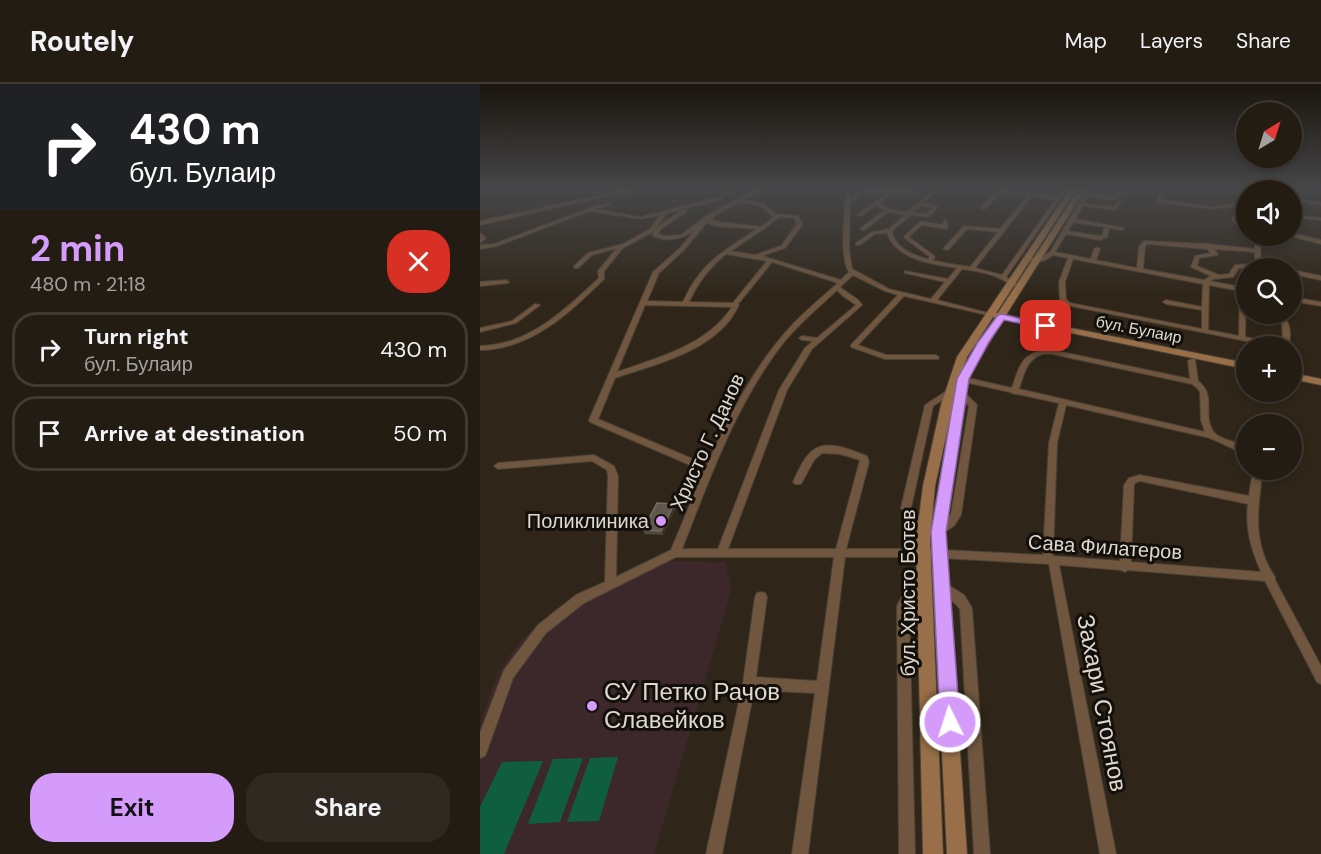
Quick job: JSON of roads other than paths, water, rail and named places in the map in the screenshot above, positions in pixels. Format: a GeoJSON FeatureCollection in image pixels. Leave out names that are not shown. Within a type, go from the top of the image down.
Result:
{"type":"FeatureCollection","features":[{"type":"Feature","properties":{"kind":"main road","name":"бул. Христо Ботев"},"geometry":{"type":"LineString","coordinates":[[933,854],[924,585],[938,532],[962,357],[1050,225]]}},
{"type":"Feature","properties":{"kind":"main road","name":"бул. Христо Ботев"},"geometry":{"type":"LineString","coordinates":[[957,854],[942,586],[924,526],[929,486],[957,389],[984,342],[993,313],[1020,288],[1062,225]]}},
{"type":"Feature","properties":{"kind":"main road","name":"бул. Булаир"},"geometry":{"type":"LineString","coordinates":[[993,313],[1236,361]]}},
{"type":"Feature","properties":{"kind":"main road"},"geometry":{"type":"LineString","coordinates":[[1302,372],[1321,376]]}},
{"type":"Feature","properties":{"kind":"main road"},"geometry":{"type":"LineString","coordinates":[[1302,378],[1321,382]]}},
{"type":"Feature","properties":{"kind":"street"},"geometry":{"type":"LineString","coordinates":[[480,241],[495,245],[549,225]]}},
{"type":"Feature","properties":{"kind":"street"},"geometry":{"type":"LineString","coordinates":[[576,267],[590,254],[624,245],[652,230],[656,225]]}},
{"type":"Feature","properties":{"kind":"street"},"geometry":{"type":"LineString","coordinates":[[664,225],[655,235],[664,238],[682,236],[697,225]]}},
{"type":"Feature","properties":{"kind":"street"},"geometry":{"type":"LineString","coordinates":[[702,225],[682,249],[656,272],[613,376],[593,417],[595,423],[708,469]]}},
{"type":"Feature","properties":{"kind":"street"},"geometry":{"type":"LineString","coordinates":[[726,225],[761,228]]}},
{"type":"Feature","properties":{"kind":"street"},"geometry":{"type":"LineString","coordinates":[[686,302],[699,275],[715,257],[728,252],[765,225]]}},
{"type":"Feature","properties":{"kind":"street"},"geometry":{"type":"LineString","coordinates":[[754,257],[783,247],[799,225]]}},
{"type":"Feature","properties":{"kind":"street"},"geometry":{"type":"LineString","coordinates":[[847,225],[846,250],[849,269],[852,272],[879,286],[902,294],[993,313]]}},
{"type":"Feature","properties":{"kind":"street"},"geometry":{"type":"LineString","coordinates":[[863,229],[869,225]]}},
{"type":"Feature","properties":{"kind":"street"},"geometry":{"type":"LineString","coordinates":[[858,244],[874,233],[890,231],[896,225]]}},
{"type":"Feature","properties":{"kind":"street"},"geometry":{"type":"LineString","coordinates":[[919,225],[906,237],[933,257],[929,260]]}},
{"type":"Feature","properties":{"kind":"street"},"geometry":{"type":"LineString","coordinates":[[933,225],[946,227],[946,225]]}},
{"type":"Feature","properties":{"kind":"street"},"geometry":{"type":"LineString","coordinates":[[971,269],[1004,225]]}},
{"type":"Feature","properties":{"kind":"street"},"geometry":{"type":"LineString","coordinates":[[1004,276],[1040,225]]}},
{"type":"Feature","properties":{"kind":"street"},"geometry":{"type":"LineString","coordinates":[[1027,260],[1046,259],[1070,225]]}},
{"type":"Feature","properties":{"kind":"street"},"geometry":{"type":"LineString","coordinates":[[1093,237],[1098,225]]}},
{"type":"Feature","properties":{"kind":"street"},"geometry":{"type":"LineString","coordinates":[[1100,225],[1106,228],[1122,228]]}},
{"type":"Feature","properties":{"kind":"street"},"geometry":{"type":"LineString","coordinates":[[1066,232],[1103,238],[1107,225]]}},
{"type":"Feature","properties":{"kind":"street"},"geometry":{"type":"LineString","coordinates":[[946,249],[966,227],[998,231]]}},
{"type":"Feature","properties":{"kind":"street"},"geometry":{"type":"LineString","coordinates":[[890,231],[891,240],[900,249],[929,260],[1004,276],[1020,288]]}},
{"type":"Feature","properties":{"kind":"street"},"geometry":{"type":"LineString","coordinates":[[1302,237],[1321,242]]}},
{"type":"Feature","properties":{"kind":"street"},"geometry":{"type":"LineString","coordinates":[[1140,269],[1142,246],[1146,242],[1258,251]]}},
{"type":"Feature","properties":{"kind":"street"},"geometry":{"type":"LineString","coordinates":[[480,348],[513,341],[532,334],[554,321],[602,278],[601,271],[605,264],[624,245]]}},
{"type":"Feature","properties":{"kind":"street"},"geometry":{"type":"LineString","coordinates":[[1208,246],[1215,254],[1197,257],[1194,267],[1217,276],[1231,276],[1236,266]]}},
{"type":"Feature","properties":{"kind":"street"},"geometry":{"type":"LineString","coordinates":[[1258,246],[1258,258]]}},
{"type":"Feature","properties":{"kind":"street"},"geometry":{"type":"LineString","coordinates":[[1093,260],[1097,249]]}},
{"type":"Feature","properties":{"kind":"street"},"geometry":{"type":"LineString","coordinates":[[721,553],[783,390],[809,348],[824,338],[859,306],[858,302],[845,295],[839,285],[818,273],[728,252]]}},
{"type":"Feature","properties":{"kind":"street"},"geometry":{"type":"LineString","coordinates":[[1052,253],[1236,287]]}},
{"type":"Feature","properties":{"kind":"street"},"geometry":{"type":"LineString","coordinates":[[1071,256],[1062,282],[1063,300],[1068,304],[1236,337]]}},
{"type":"Feature","properties":{"kind":"street"},"geometry":{"type":"LineString","coordinates":[[642,303],[735,304],[740,301],[770,262]]}},
{"type":"Feature","properties":{"kind":"street"},"geometry":{"type":"LineString","coordinates":[[933,301],[961,267]]}},
{"type":"Feature","properties":{"kind":"street","name":"Христо Г. Данов"},"geometry":{"type":"LineString","coordinates":[[675,553],[708,469],[754,378],[793,328],[852,272]]}},
{"type":"Feature","properties":{"kind":"street"},"geometry":{"type":"LineString","coordinates":[[907,272],[949,281]]}},
{"type":"Feature","properties":{"kind":"street"},"geometry":{"type":"LineString","coordinates":[[1302,274],[1321,278]]}},
{"type":"Feature","properties":{"kind":"street"},"geometry":{"type":"LineString","coordinates":[[1206,282],[1217,276]]}},
{"type":"Feature","properties":{"kind":"street"},"geometry":{"type":"LineString","coordinates":[[480,284],[506,282]]}},
{"type":"Feature","properties":{"kind":"street"},"geometry":{"type":"LineString","coordinates":[[1205,330],[1206,282]]}},
{"type":"Feature","properties":{"kind":"street"},"geometry":{"type":"LineString","coordinates":[[902,294],[853,346],[885,357],[935,357]]}},
{"type":"Feature","properties":{"kind":"street"},"geometry":{"type":"LineString","coordinates":[[1302,300],[1321,304]]}},
{"type":"Feature","properties":{"kind":"street"},"geometry":{"type":"LineString","coordinates":[[1166,302],[1205,309]]}},
{"type":"Feature","properties":{"kind":"street"},"geometry":{"type":"LineString","coordinates":[[613,376],[706,338],[723,324],[736,307],[735,304]]}},
{"type":"Feature","properties":{"kind":"street"},"geometry":{"type":"LineString","coordinates":[[480,330],[514,322],[537,305]]}},
{"type":"Feature","properties":{"kind":"street"},"geometry":{"type":"LineString","coordinates":[[802,338],[818,340]]}},
{"type":"Feature","properties":{"kind":"street"},"geometry":{"type":"LineString","coordinates":[[1014,392],[1029,357],[1039,352],[1052,352],[1194,382],[1205,390],[1203,421],[1212,436]]}},
{"type":"Feature","properties":{"kind":"street"},"geometry":{"type":"LineString","coordinates":[[1192,361],[1194,382]]}},
{"type":"Feature","properties":{"kind":"street"},"geometry":{"type":"LineString","coordinates":[[924,526],[912,518],[906,508],[929,405],[957,389],[1014,392],[1212,436],[1236,447]]}},
{"type":"Feature","properties":{"kind":"street","name":"Захари Стоянов"},"geometry":{"type":"LineString","coordinates":[[1063,403],[1053,443],[1051,559],[1107,854]]}},
{"type":"Feature","properties":{"kind":"street"},"geometry":{"type":"LineString","coordinates":[[798,482],[814,454],[820,450],[864,458],[865,466],[840,553],[800,854]]}},
{"type":"Feature","properties":{"kind":"street"},"geometry":{"type":"LineString","coordinates":[[498,466],[593,458],[611,468],[613,476],[610,583]]}},
{"type":"Feature","properties":{"kind":"street"},"geometry":{"type":"LineString","coordinates":[[1125,567],[1129,485],[1132,480],[1140,478],[1254,501]]}},
{"type":"Feature","properties":{"kind":"street"},"geometry":{"type":"LineString","coordinates":[[1255,480],[1252,525],[1254,537],[1270,577],[1321,678]]}},
{"type":"Feature","properties":{"kind":"street"},"geometry":{"type":"LineString","coordinates":[[480,751],[508,674],[528,644],[566,609],[610,583],[675,553]]}},
{"type":"Feature","properties":{"kind":"street","name":"Сава Филатеров"},"geometry":{"type":"LineString","coordinates":[[675,553],[931,554],[1051,559],[1125,567],[1270,577]]}},
{"type":"Feature","properties":{"kind":"street"},"geometry":{"type":"LineString","coordinates":[[907,854],[903,606],[908,597],[924,585]]}},
{"type":"Feature","properties":{"kind":"street"},"geometry":{"type":"LineString","coordinates":[[942,586],[960,599],[966,608],[982,854]]}},
{"type":"Feature","properties":{"kind":"street"},"geometry":{"type":"LineString","coordinates":[[714,854],[749,683],[761,597]]}},
{"type":"Feature","properties":{"kind":"street"},"geometry":{"type":"LineString","coordinates":[[749,683],[821,687]]}},
{"type":"Feature","properties":{"kind":"place","name":"Поликлиника"},"geometry":{"type":"Point","coordinates":[661,521]}},
{"type":"Feature","properties":{"kind":"place","name":"СУ Петко Рачов Славейков"},"geometry":{"type":"Point","coordinates":[592,706]}}]}
